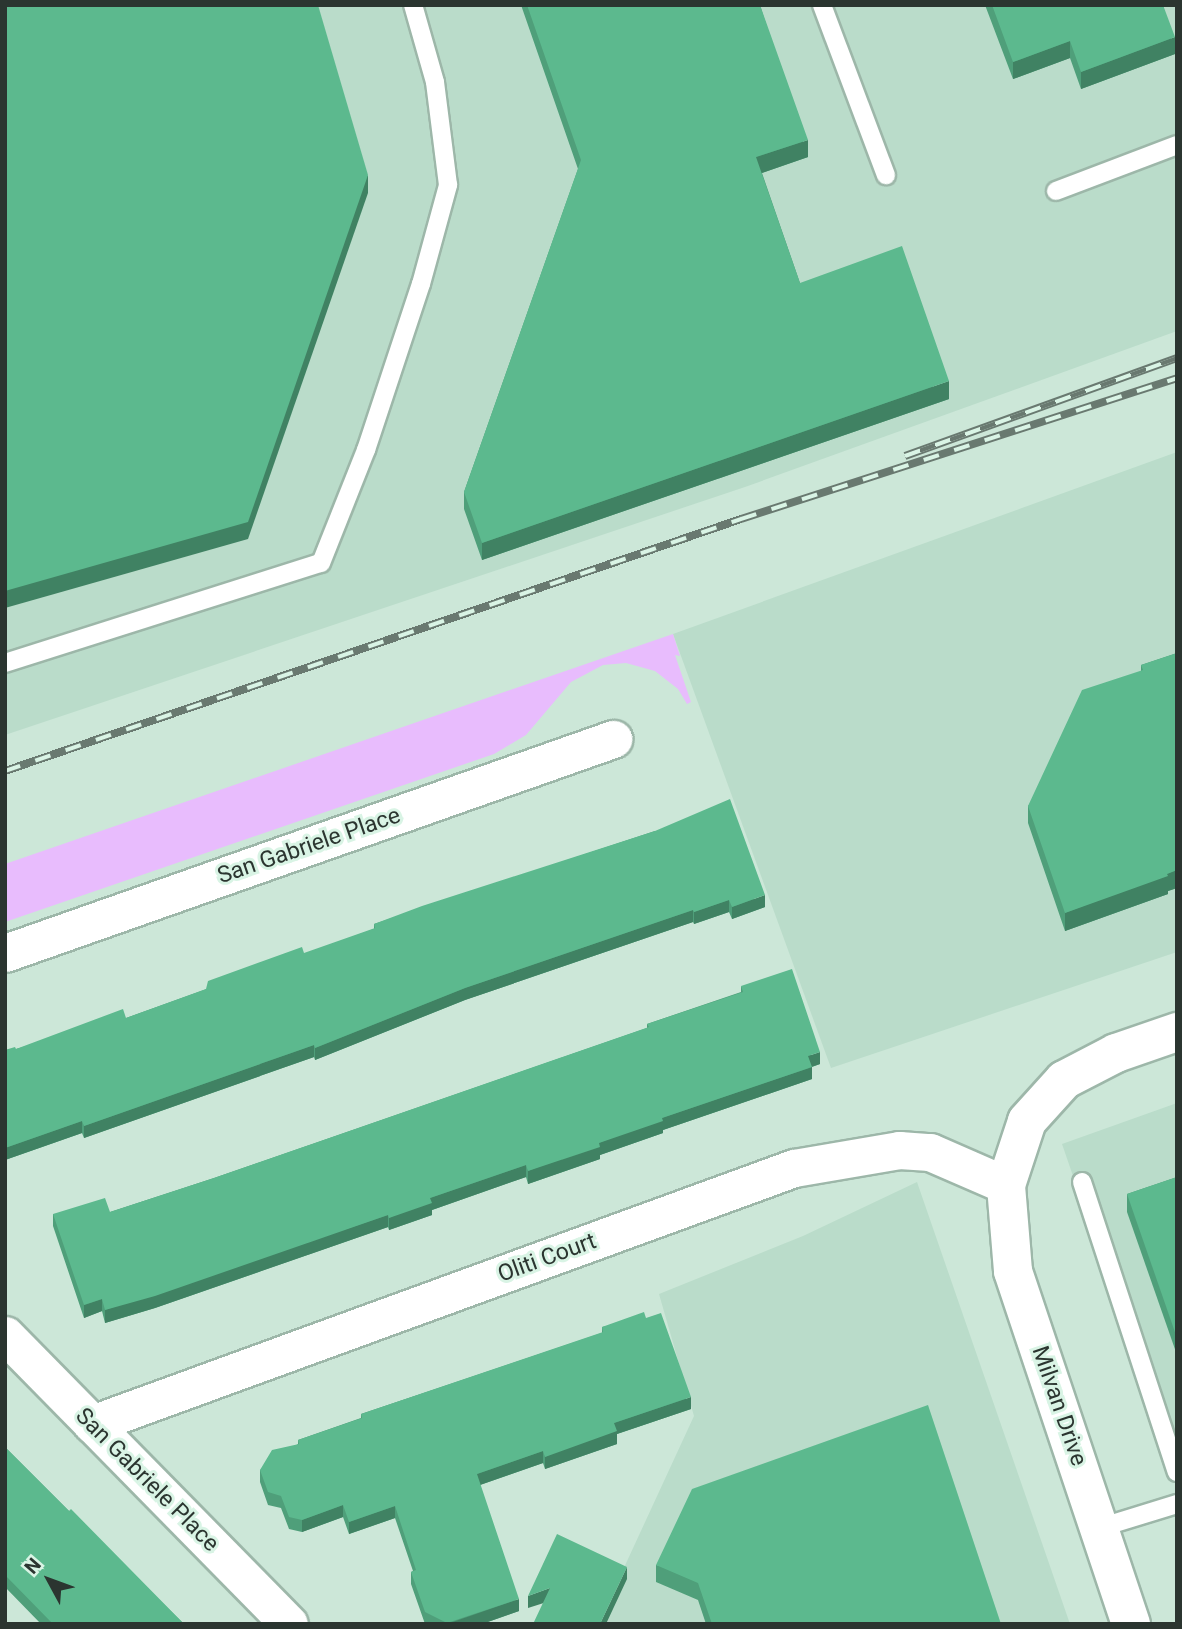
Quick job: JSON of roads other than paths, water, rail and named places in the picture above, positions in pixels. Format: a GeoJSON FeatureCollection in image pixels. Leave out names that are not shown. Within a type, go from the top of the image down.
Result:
{"type":"FeatureCollection","features":[{"type":"Feature","properties":{"kind":"street","name":"San Gabriele Place"},"geometry":{"type":"LineString","coordinates":[[5,953],[613,739]]}},
{"type":"Feature","properties":{"kind":"street"},"geometry":{"type":"LineString","coordinates":[[1006,1185],[1027,1121],[1064,1080],[1116,1053],[1177,1032]]}},
{"type":"Feature","properties":{"kind":"street","name":"Oliti Court"},"geometry":{"type":"LineString","coordinates":[[92,1424],[793,1168],[900,1150],[930,1152],[1006,1185]]}},
{"type":"Feature","properties":{"kind":"street","name":"Milvan Drive"},"geometry":{"type":"LineString","coordinates":[[1006,1185],[1013,1271],[1131,1624]]}},
{"type":"Feature","properties":{"kind":"street","name":"San Gabriele Place"},"geometry":{"type":"LineString","coordinates":[[5,1335],[289,1624]]}},
{"type":"Feature","properties":{"kind":"lane"},"geometry":{"type":"LineString","coordinates":[[5,663],[321,563],[366,450],[409,323],[447,185],[435,82],[412,5]]}},
{"type":"Feature","properties":{"kind":"lane"},"geometry":{"type":"LineString","coordinates":[[822,5],[859,111],[886,175]]}},
{"type":"Feature","properties":{"kind":"lane"},"geometry":{"type":"LineString","coordinates":[[1056,191],[1177,145]]}},
{"type":"Feature","properties":{"kind":"lane"},"geometry":{"type":"LineString","coordinates":[[1082,1182],[1177,1472]]}},
{"type":"Feature","properties":{"kind":"lane"},"geometry":{"type":"LineString","coordinates":[[1099,1528],[1177,1504]]}},
{"type":"Feature","properties":{"kind":"railway"},"geometry":{"type":"LineString","coordinates":[[905,456],[1177,358]]}},
{"type":"Feature","properties":{"kind":"railway"},"geometry":{"type":"LineString","coordinates":[[5,771],[741,519],[1177,378]]}}]}
